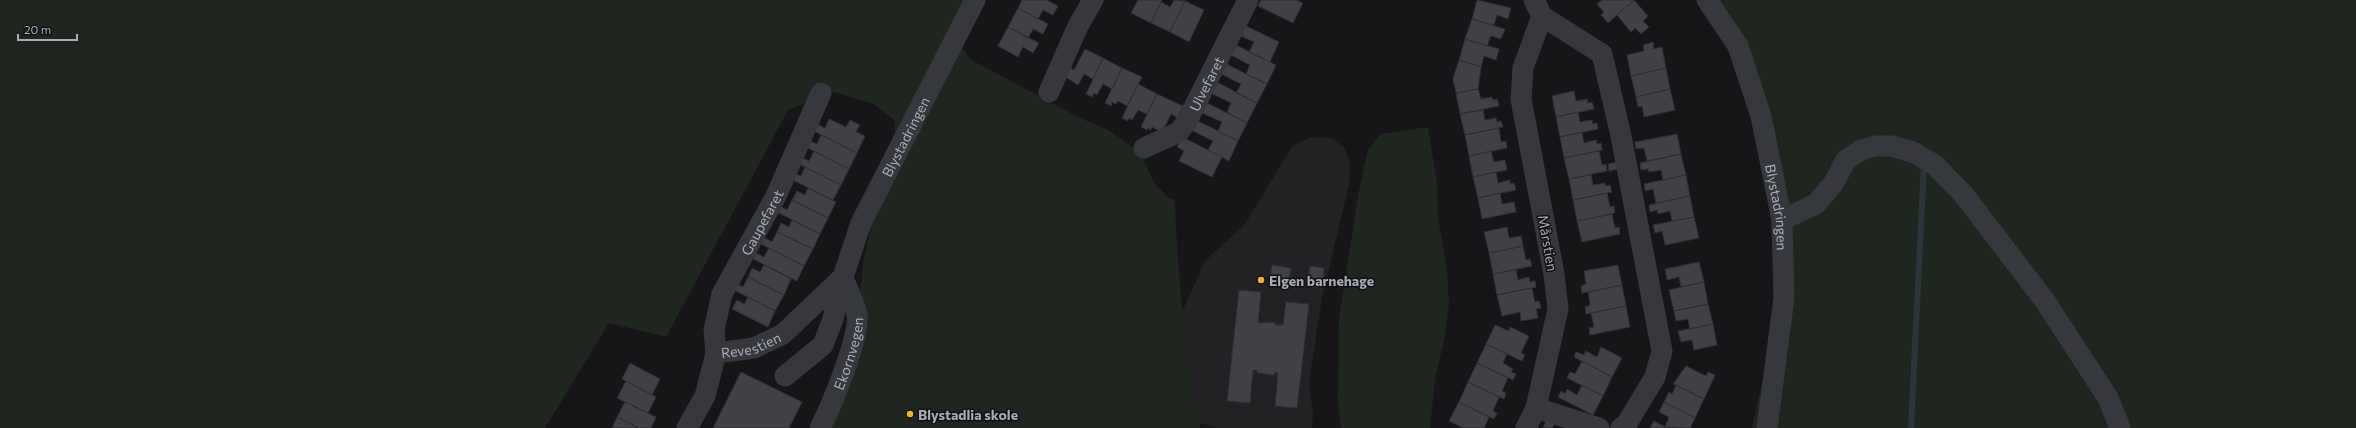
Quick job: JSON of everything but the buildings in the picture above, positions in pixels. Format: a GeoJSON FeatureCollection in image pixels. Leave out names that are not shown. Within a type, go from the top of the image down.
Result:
{"type":"FeatureCollection","features":[{"type":"Feature","properties":{"kind":"street","name":"Blystadringen"},"geometry":{"type":"LineString","coordinates":[[785,376],[823,344],[833,319],[843,277],[861,223],[940,83],[974,0]]}},
{"type":"Feature","properties":{"kind":"street"},"geometry":{"type":"LineString","coordinates":[[1049,92],[1078,26],[1093,0]]}},
{"type":"Feature","properties":{"kind":"street","name":"Blystadringen"},"geometry":{"type":"LineString","coordinates":[[1708,0],[1738,46],[1761,116],[1782,220],[1784,298],[1767,428]]}},
{"type":"Feature","properties":{"kind":"street","name":"Ulvefaret"},"geometry":{"type":"LineString","coordinates":[[1144,148],[1179,132],[1188,120],[1240,3]]}},
{"type":"Feature","properties":{"kind":"street","name":"Mårstien"},"geometry":{"type":"LineString","coordinates":[[1526,428],[1536,408],[1558,309],[1554,274],[1521,99],[1523,68],[1538,8],[1602,54],[1621,136],[1662,351],[1655,377],[1626,425],[1621,428]]}},
{"type":"Feature","properties":{"kind":"street","name":"Gaupefaret"},"geometry":{"type":"LineString","coordinates":[[716,353],[714,330],[722,294],[776,196],[822,93]]}},
{"type":"Feature","properties":{"kind":"street"},"geometry":{"type":"LineString","coordinates":[[1782,220],[1816,204],[1833,184],[1846,160],[1861,150],[1875,146],[1891,146],[1913,152],[1935,165],[1969,201],[2044,301],[2108,398],[2120,428]]}},
{"type":"Feature","properties":{"kind":"street","name":"Revestien"},"geometry":{"type":"LineString","coordinates":[[687,428],[705,396],[716,353],[754,348],[783,334],[843,277]]}},
{"type":"Feature","properties":{"kind":"street","name":"Ekornvegen"},"geometry":{"type":"LineString","coordinates":[[820,428],[828,412],[851,350],[857,316],[843,277]]}},
{"type":"Feature","properties":{"kind":"street"},"geometry":{"type":"LineString","coordinates":[[1536,408],[1599,428]]}},
{"type":"Feature","properties":{"kind":"shaded area"},"geometry":{"type":"Polygon","coordinates":[[[0,0],[966,0],[956,38],[970,59],[1078,117],[1108,130],[1140,152],[1154,183],[1169,198],[1175,200],[1183,314],[1190,371],[1200,428],[827,428],[859,307],[863,263],[872,222],[894,151],[895,121],[874,104],[834,92],[788,110],[666,337],[609,323],[545,428],[0,428],[0,0]]]}},
{"type":"Feature","properties":{"kind":"shaded area"},"geometry":{"type":"Polygon","coordinates":[[[1702,0],[2356,0],[2356,428],[1752,428],[1773,335],[1774,263],[1764,148],[1739,69],[1702,0]]]}},
{"type":"Feature","properties":{"kind":"shaded area"},"geometry":{"type":"Polygon","coordinates":[[[1428,127],[1437,183],[1438,217],[1447,271],[1449,304],[1444,340],[1435,380],[1430,428],[1341,428],[1338,404],[1339,319],[1359,190],[1368,149],[1381,134],[1428,127]]]}},
{"type":"Feature","properties":{"kind":"shaded area","name":"Elgen barnehage"},"geometry":{"type":"Polygon","coordinates":[[[1312,137],[1331,138],[1344,147],[1350,163],[1349,185],[1322,298],[1309,381],[1313,415],[1312,428],[1217,428],[1164,413],[1177,323],[1205,261],[1245,224],[1293,145],[1312,137]]]}},
{"type":"Feature","properties":{"kind":"waterway"},"geometry":{"type":"LineString","coordinates":[[1911,428],[1924,164]]}},
{"type":"Feature","properties":{"kind":"place","name":"Elgen barnehage"},"geometry":{"type":"Point","coordinates":[1261,280]}},
{"type":"Feature","properties":{"kind":"place","name":"Blystadlia skole"},"geometry":{"type":"Point","coordinates":[910,414]}}]}
